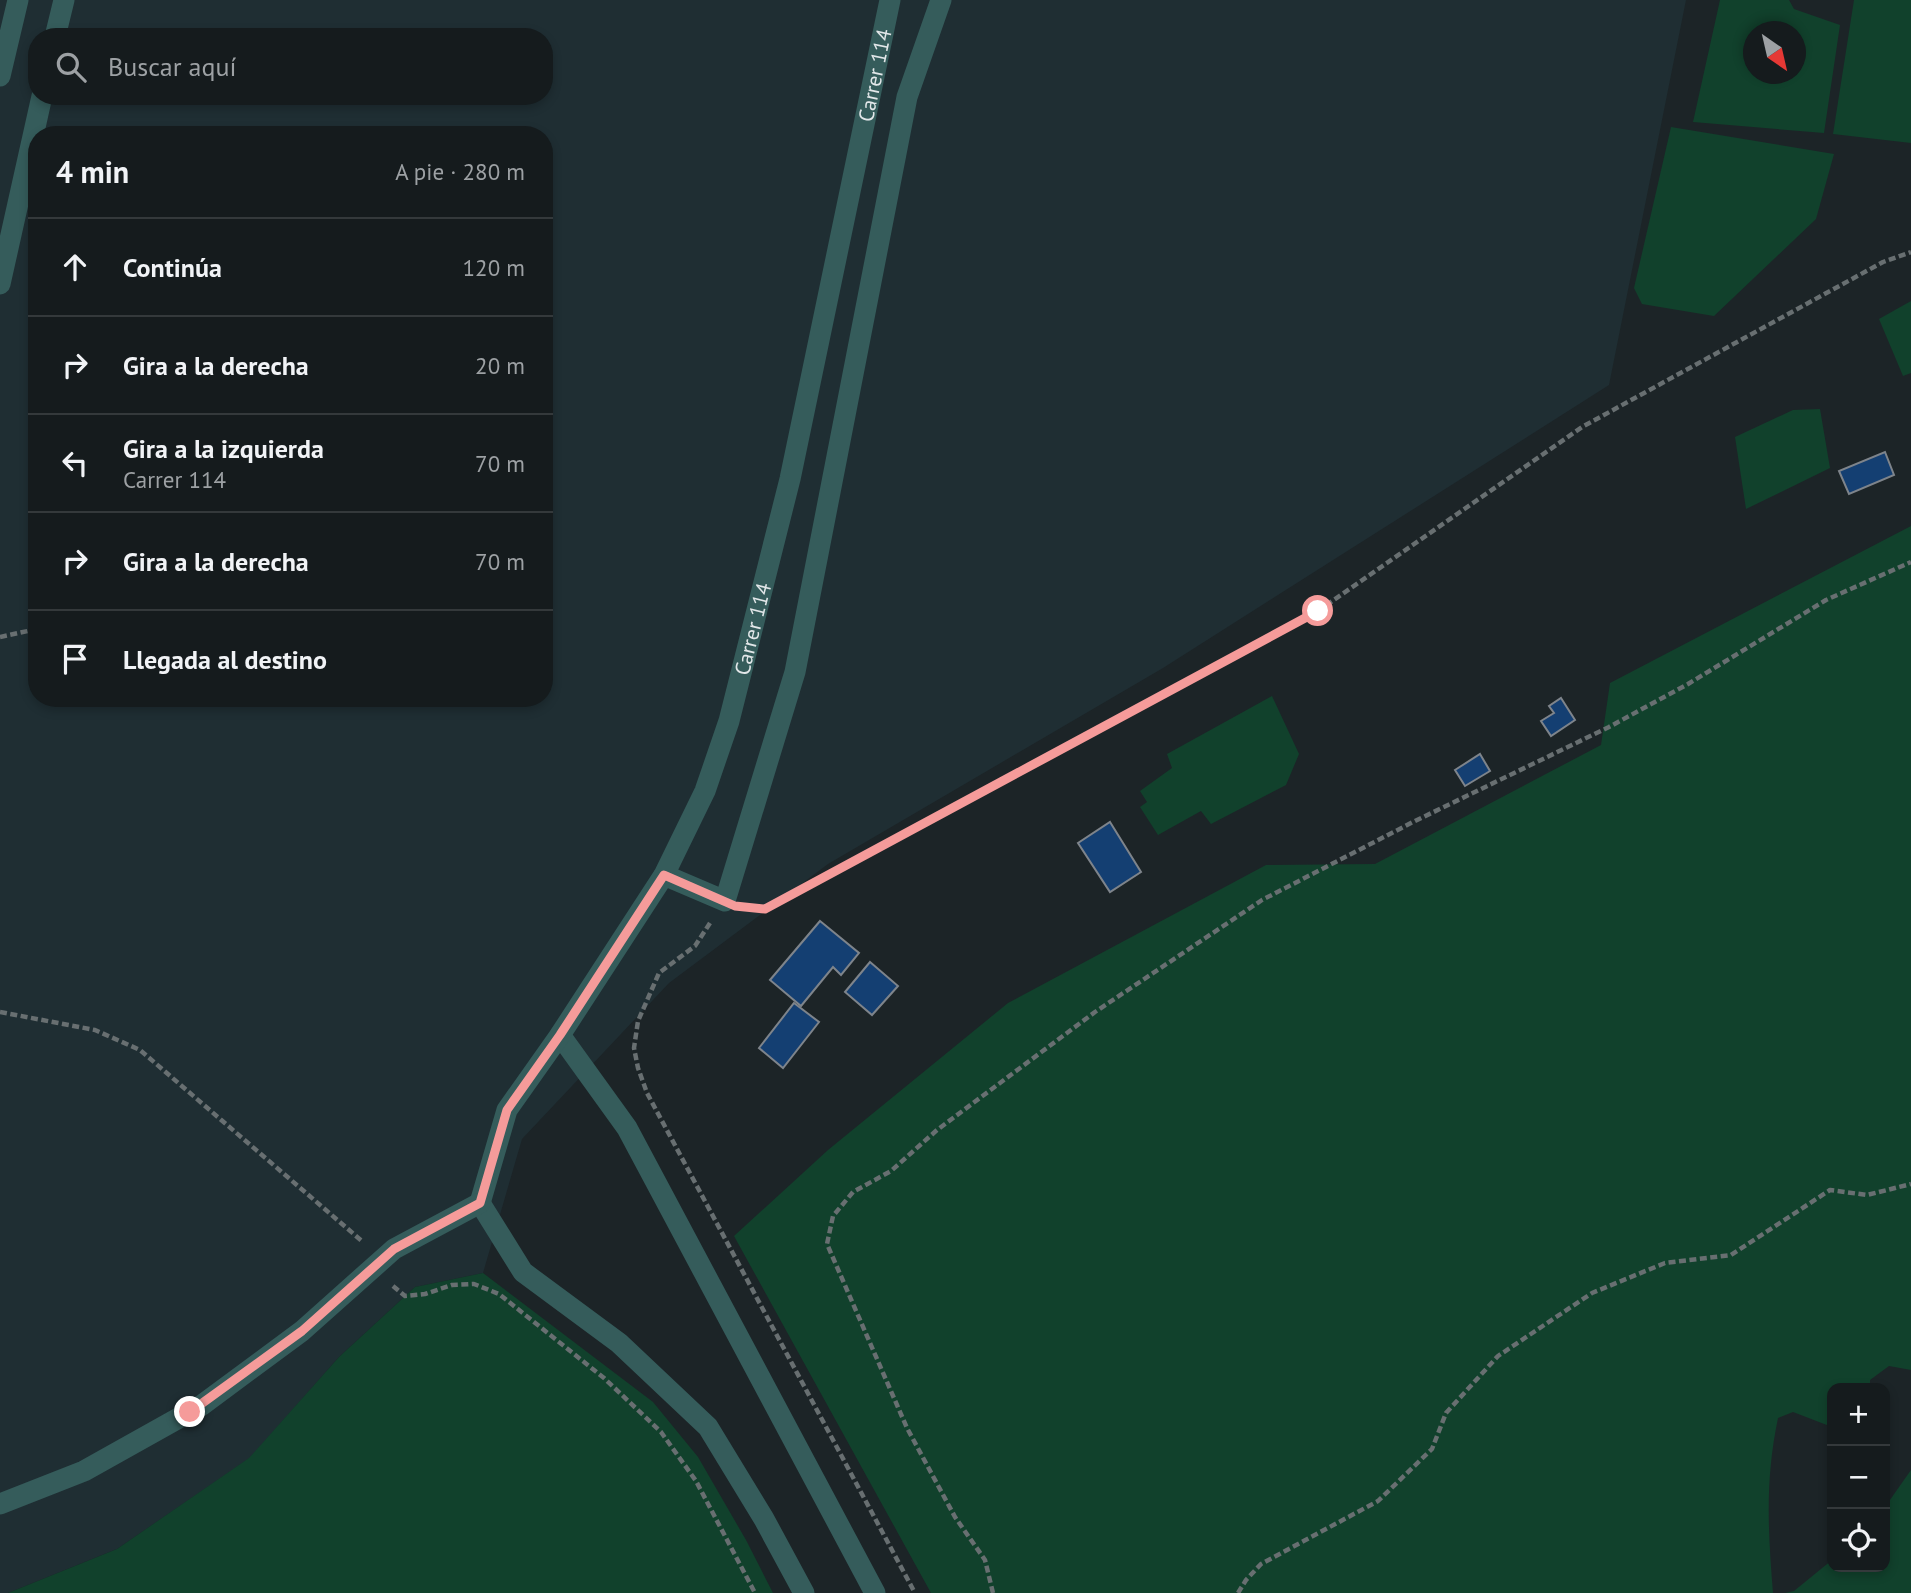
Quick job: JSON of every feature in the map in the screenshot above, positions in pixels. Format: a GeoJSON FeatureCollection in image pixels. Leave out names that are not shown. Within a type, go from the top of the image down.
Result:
{"type":"FeatureCollection","features":[{"type":"Feature","properties":{"kind":"street"},"geometry":{"type":"LineString","coordinates":[[0,76],[18,0]]}},
{"type":"Feature","properties":{"kind":"street"},"geometry":{"type":"LineString","coordinates":[[57,28],[64,0]]}},
{"type":"Feature","properties":{"kind":"street","name":"Carrer 114"},"geometry":{"type":"LineString","coordinates":[[480,1203],[507,1110],[560,1035],[664,875],[705,791],[729,721],[790,479],[890,0]]}},
{"type":"Feature","properties":{"kind":"street"},"geometry":{"type":"LineString","coordinates":[[664,875],[725,901],[795,672],[907,97],[941,0]]}},
{"type":"Feature","properties":{"kind":"street"},"geometry":{"type":"LineString","coordinates":[[35,126],[40,105]]}},
{"type":"Feature","properties":{"kind":"street"},"geometry":{"type":"LineString","coordinates":[[0,284],[28,159]]}},
{"type":"Feature","properties":{"kind":"street"},"geometry":{"type":"LineString","coordinates":[[560,1035],[627,1128],[875,1593]]}},
{"type":"Feature","properties":{"kind":"street"},"geometry":{"type":"LineString","coordinates":[[0,1504],[84,1471],[202,1405],[302,1331],[394,1249],[480,1203],[523,1272],[619,1343],[708,1427],[764,1519],[804,1593]]}},
{"type":"Feature","properties":{"kind":"path"},"geometry":{"type":"LineString","coordinates":[[915,1593],[647,1093],[634,1048],[638,1021],[659,973],[695,946],[725,901],[735,906],[765,909],[1318,611],[1582,427],[1883,262],[1911,252]]}},
{"type":"Feature","properties":{"kind":"path"},"geometry":{"type":"LineString","coordinates":[[993,1593],[985,1560],[955,1517],[907,1428],[827,1244],[833,1216],[853,1192],[891,1171],[937,1129],[1095,1012],[1262,900],[1415,821],[1609,727],[1688,684],[1826,600],[1911,562]]}},
{"type":"Feature","properties":{"kind":"path"},"geometry":{"type":"LineString","coordinates":[[0,637],[28,631]]}},
{"type":"Feature","properties":{"kind":"path"},"geometry":{"type":"LineString","coordinates":[[0,1012],[95,1030],[140,1050],[366,1244],[387,1281],[405,1297],[452,1285],[474,1284],[499,1294],[604,1378],[661,1432],[696,1481],[755,1593]]}},
{"type":"Feature","properties":{"kind":"path"},"geometry":{"type":"LineString","coordinates":[[1238,1593],[1261,1564],[1378,1501],[1432,1449],[1446,1413],[1498,1356],[1592,1293],[1665,1263],[1731,1255],[1830,1189],[1867,1195],[1911,1184]]}},
{"type":"Feature","properties":{"kind":"shaded area"},"geometry":{"type":"Polygon","coordinates":[[[0,0],[1686,0],[1609,385],[1163,668],[828,864],[669,983],[522,1139],[483,1273],[415,1287],[339,1357],[250,1458],[117,1549],[8,1593],[0,1593],[0,0]]]}},
{"type":"Feature","properties":{"kind":"green space"},"geometry":{"type":"Polygon","coordinates":[[[1720,0],[1789,0],[1794,9],[1840,25],[1824,133],[1693,122],[1720,0]]]}},
{"type":"Feature","properties":{"kind":"green space"},"geometry":{"type":"Polygon","coordinates":[[[1854,0],[1911,0],[1911,143],[1833,134],[1854,0]]]}},
{"type":"Feature","properties":{"kind":"green space"},"geometry":{"type":"Polygon","coordinates":[[[1671,127],[1834,154],[1816,219],[1714,316],[1642,304],[1634,288],[1671,127]]]}},
{"type":"Feature","properties":{"kind":"green space"},"geometry":{"type":"Polygon","coordinates":[[[1911,301],[1911,373],[1903,376],[1879,319],[1911,301]]]}},
{"type":"Feature","properties":{"kind":"green space"},"geometry":{"type":"Polygon","coordinates":[[[1820,409],[1830,468],[1746,509],[1735,437],[1793,410],[1820,409]]]}},
{"type":"Feature","properties":{"kind":"green space"},"geometry":{"type":"Polygon","coordinates":[[[1911,526],[1911,1370],[1889,1366],[1870,1380],[1870,1383],[1827,1383],[1827,1425],[1793,1412],[1778,1418],[1771,1463],[1769,1506],[1773,1593],[931,1593],[734,1236],[828,1150],[1008,1003],[1266,865],[1375,864],[1601,745],[1610,683],[1911,526]]]}},
{"type":"Feature","properties":{"kind":"green space"},"geometry":{"type":"Polygon","coordinates":[[[1272,696],[1299,754],[1286,785],[1211,824],[1201,811],[1158,835],[1140,807],[1147,802],[1140,791],[1172,768],[1167,754],[1272,696]]]}},
{"type":"Feature","properties":{"kind":"green space"},"geometry":{"type":"Polygon","coordinates":[[[483,1273],[653,1402],[698,1457],[773,1593],[8,1593],[117,1549],[249,1458],[339,1357],[415,1287],[483,1273]]]}},
{"type":"Feature","properties":{"kind":"green space"},"geometry":{"type":"Polygon","coordinates":[[[1911,1470],[1911,1593],[1785,1593],[1794,1591],[1827,1564],[1827,1572],[1890,1572],[1890,1500],[1911,1470]]]}},
{"type":"Feature","properties":{"kind":"building"},"geometry":{"type":"Polygon","coordinates":[[[1885,452],[1894,475],[1849,494],[1839,471],[1885,452]]]}},
{"type":"Feature","properties":{"kind":"building"},"geometry":{"type":"Polygon","coordinates":[[[1561,698],[1575,720],[1551,736],[1541,721],[1554,713],[1549,706],[1561,698]]]}},
{"type":"Feature","properties":{"kind":"building"},"geometry":{"type":"Polygon","coordinates":[[[1480,754],[1490,771],[1465,786],[1455,770],[1480,754]]]}},
{"type":"Feature","properties":{"kind":"building"},"geometry":{"type":"Polygon","coordinates":[[[1110,822],[1141,872],[1110,892],[1078,843],[1110,822]]]}},
{"type":"Feature","properties":{"kind":"building"},"geometry":{"type":"Polygon","coordinates":[[[820,921],[859,953],[841,975],[833,967],[801,1006],[770,980],[820,921]]]}},
{"type":"Feature","properties":{"kind":"building"},"geometry":{"type":"Polygon","coordinates":[[[870,962],[898,986],[872,1015],[845,992],[870,962]]]}},
{"type":"Feature","properties":{"kind":"building"},"geometry":{"type":"Polygon","coordinates":[[[794,1003],[819,1022],[783,1068],[759,1048],[794,1003]]]}},
{"type":"Feature","properties":{"kind":"route"},"geometry":{"type":"LineString","coordinates":[[190,1412],[302,1331],[394,1249],[480,1203],[507,1110],[560,1035],[664,875],[735,906],[765,909],[1318,611]]}}]}
